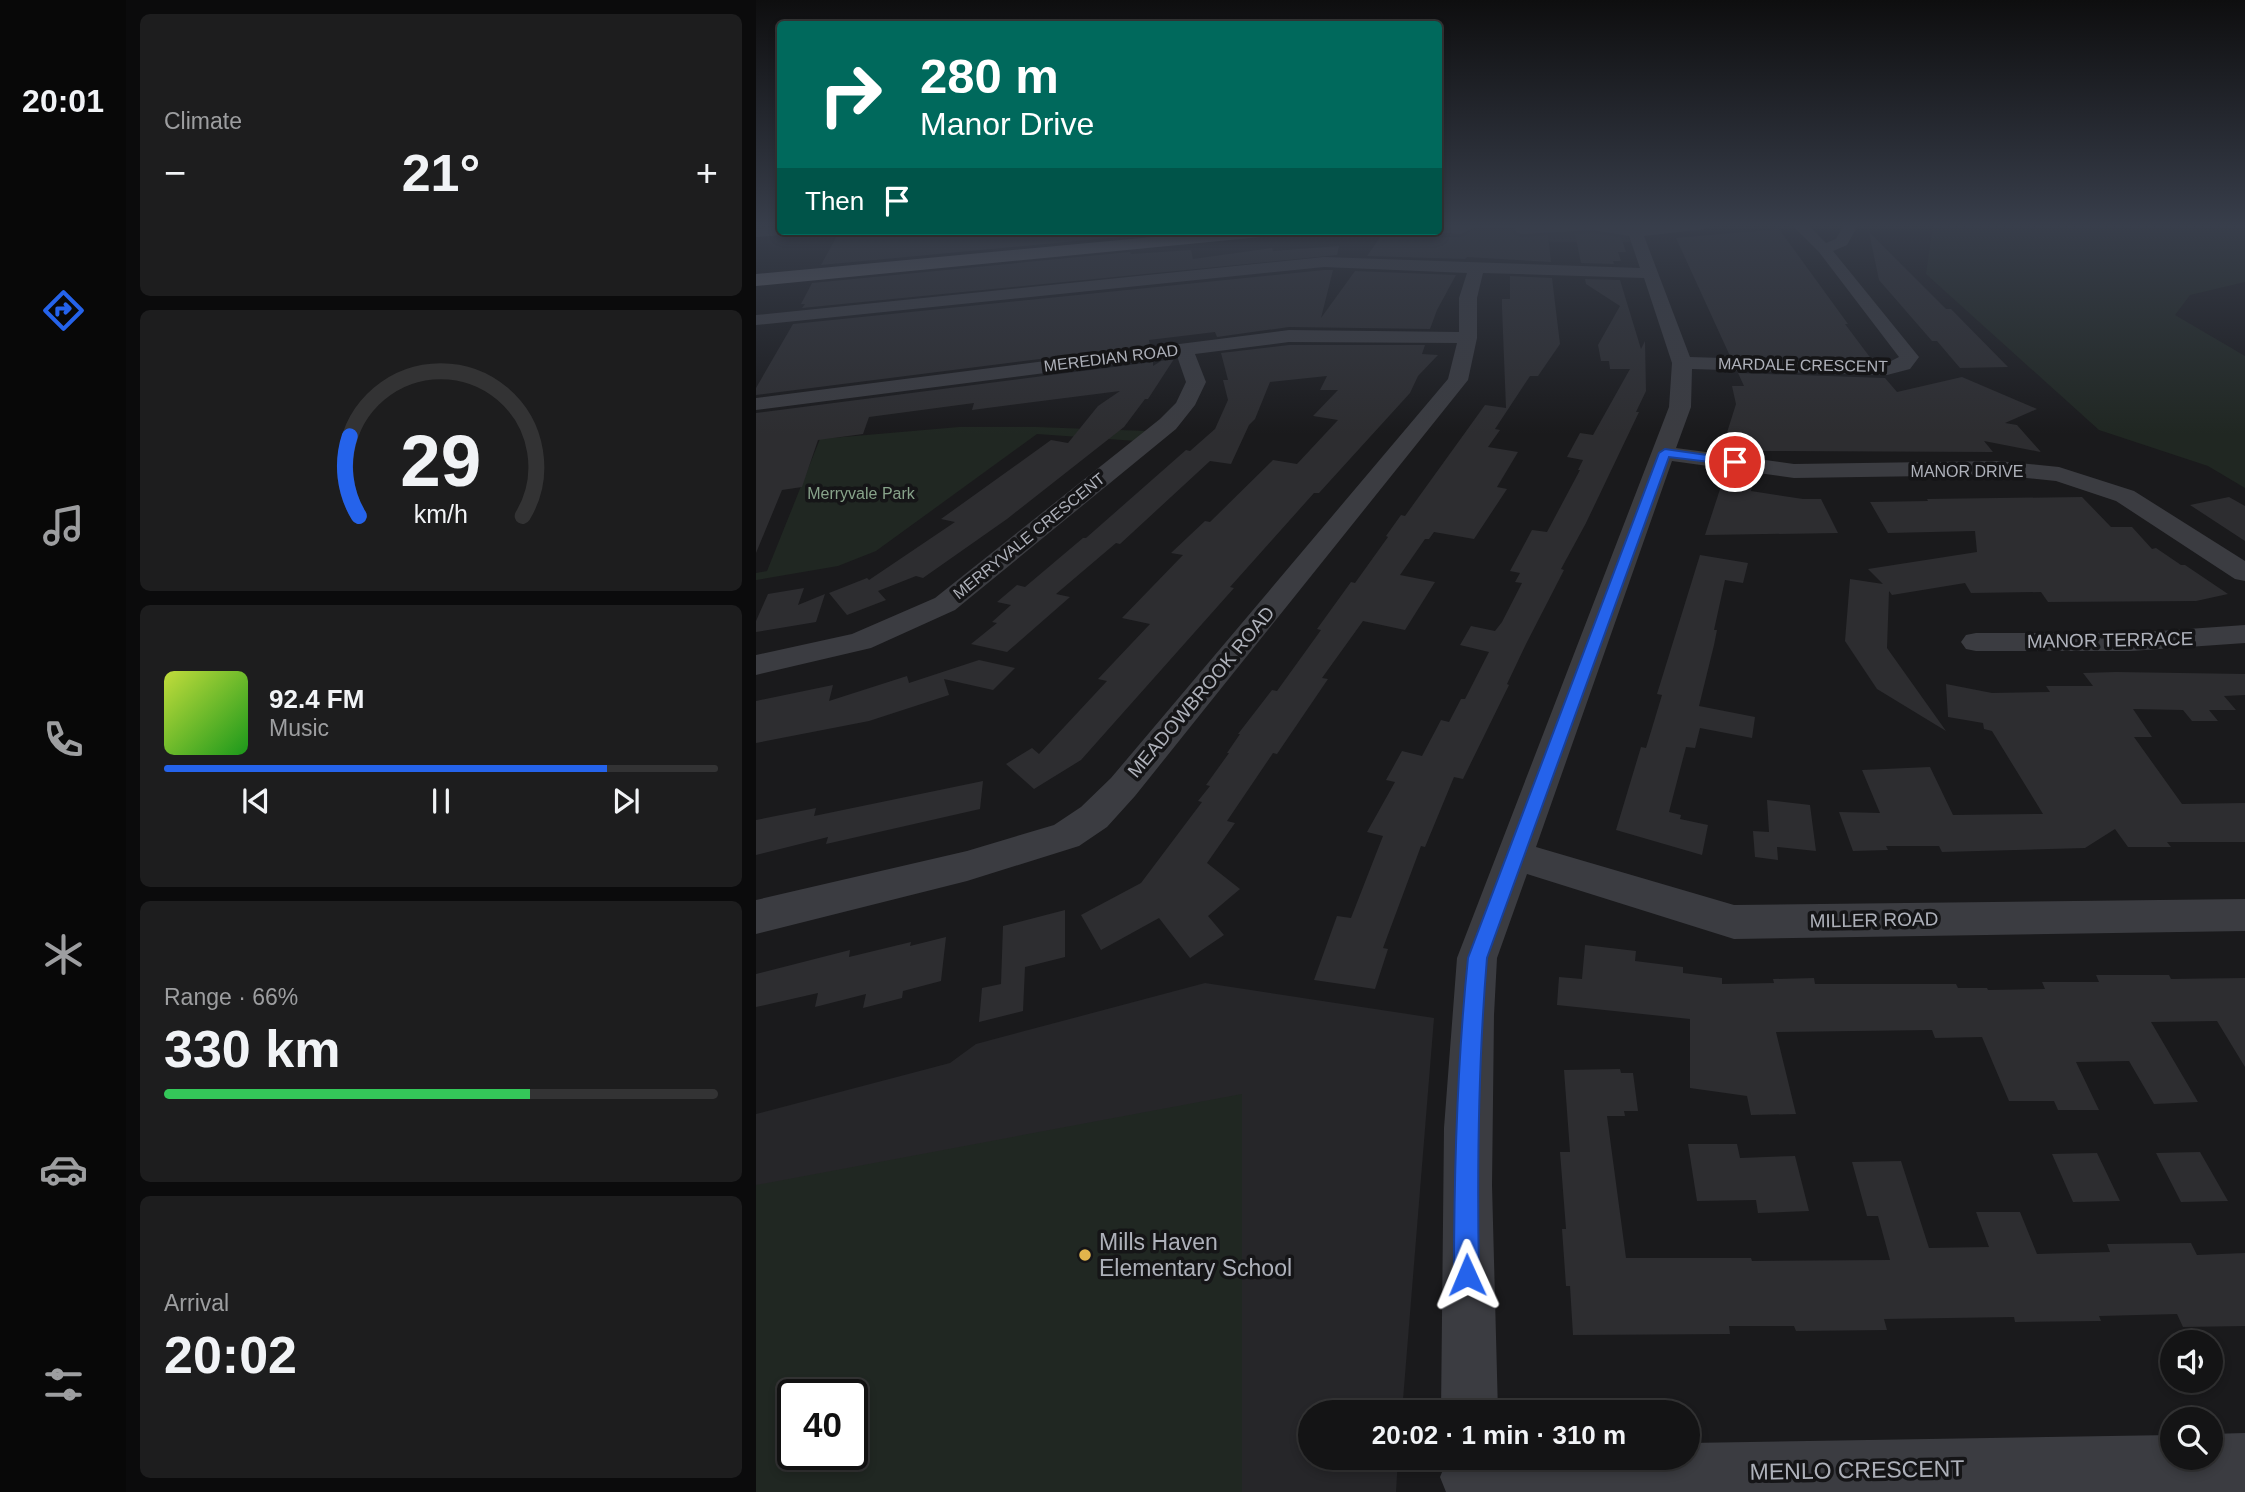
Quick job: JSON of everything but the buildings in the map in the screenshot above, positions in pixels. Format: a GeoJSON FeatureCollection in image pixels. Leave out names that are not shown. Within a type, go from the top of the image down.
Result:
{"type":"FeatureCollection","features":[{"type":"Feature","properties":{"kind":"street"},"geometry":{"type":"LineString","coordinates":[[758,324],[1019,295]]}},
{"type":"Feature","properties":{"kind":"street","name":"MEADOWBROOK ROAD"},"geometry":{"type":"LineString","coordinates":[[756,917],[967,866],[1037,846],[1066,836],[1094,817],[1132,776],[1458,380],[1468,338],[1469,295]]}},
{"type":"Feature","properties":{"kind":"street"},"geometry":{"type":"LineString","coordinates":[[1469,1400],[1465,1165],[1477,958],[1680,407],[1682,363],[1656,295]]}},
{"type":"Feature","properties":{"kind":"street","name":"MARDALE CRESCENT"},"geometry":{"type":"LineString","coordinates":[[1682,363],[1887,369],[1903,365],[1909,357],[1860,295]]}},
{"type":"Feature","properties":{"kind":"street","name":"MEREDIAN ROAD"},"geometry":{"type":"LineString","coordinates":[[756,404],[1184,349],[1317,335],[1468,338]]}},
{"type":"Feature","properties":{"kind":"street","name":"MERRYVALE CRESCENT"},"geometry":{"type":"LineString","coordinates":[[756,665],[861,641],[945,604],[1168,424],[1185,405],[1196,382],[1184,349]]}},
{"type":"Feature","properties":{"kind":"street","name":"MANOR DRIVE"},"geometry":{"type":"LineString","coordinates":[[1665,453],[1794,471],[1998,468],[2059,474],[2125,496],[2245,573]]}},
{"type":"Feature","properties":{"kind":"street","name":"MANOR TERRACE"},"geometry":{"type":"LineString","coordinates":[[1976,642],[2131,642],[2245,634]]}},
{"type":"Feature","properties":{"kind":"street","name":"MILLER ROAD"},"geometry":{"type":"LineString","coordinates":[[1514,855],[1734,922],[2245,915]]}},
{"type":"Feature","properties":{"kind":"street","name":"MENLO CRESCENT"},"geometry":{"type":"LineString","coordinates":[[1469,1475],[2245,1463]]}},
{"type":"Feature","properties":{"kind":"shaded area","name":"Mills Haven Elementary School"},"geometry":{"type":"Polygon","coordinates":[[[1205,983],[1434,1018],[1403,1400],[1298,1400],[1298,1470],[1397,1470],[1396,1492],[756,1492],[756,1114],[950,1063],[976,1044],[1205,983]]]}},
{"type":"Feature","properties":{"kind":"green space"},"geometry":{"type":"Polygon","coordinates":[[[1949,295],[2192,295],[2175,315],[2245,356],[2245,488],[2208,466],[2099,430],[1949,295]]]}},
{"type":"Feature","properties":{"kind":"green space","name":"Merryvale Park"},"geometry":{"type":"Polygon","coordinates":[[[959,427],[1147,431],[1136,441],[1037,434],[876,551],[838,566],[756,580],[756,573],[767,571],[820,439],[959,427]]]}},
{"type":"Feature","properties":{"kind":"green space"},"geometry":{"type":"Polygon","coordinates":[[[1242,1094],[1242,1492],[756,1492],[756,1185],[1242,1094]]]}},
{"type":"Feature","properties":{"kind":"place","name":"Mills Haven Elementary School"},"geometry":{"type":"Point","coordinates":[1085,1255]}},
{"type":"Feature","properties":{"kind":"route"},"geometry":{"type":"LineString","coordinates":[[1467,1275],[1465,1165],[1477,958],[1665,453],[1735,462]]}}]}
